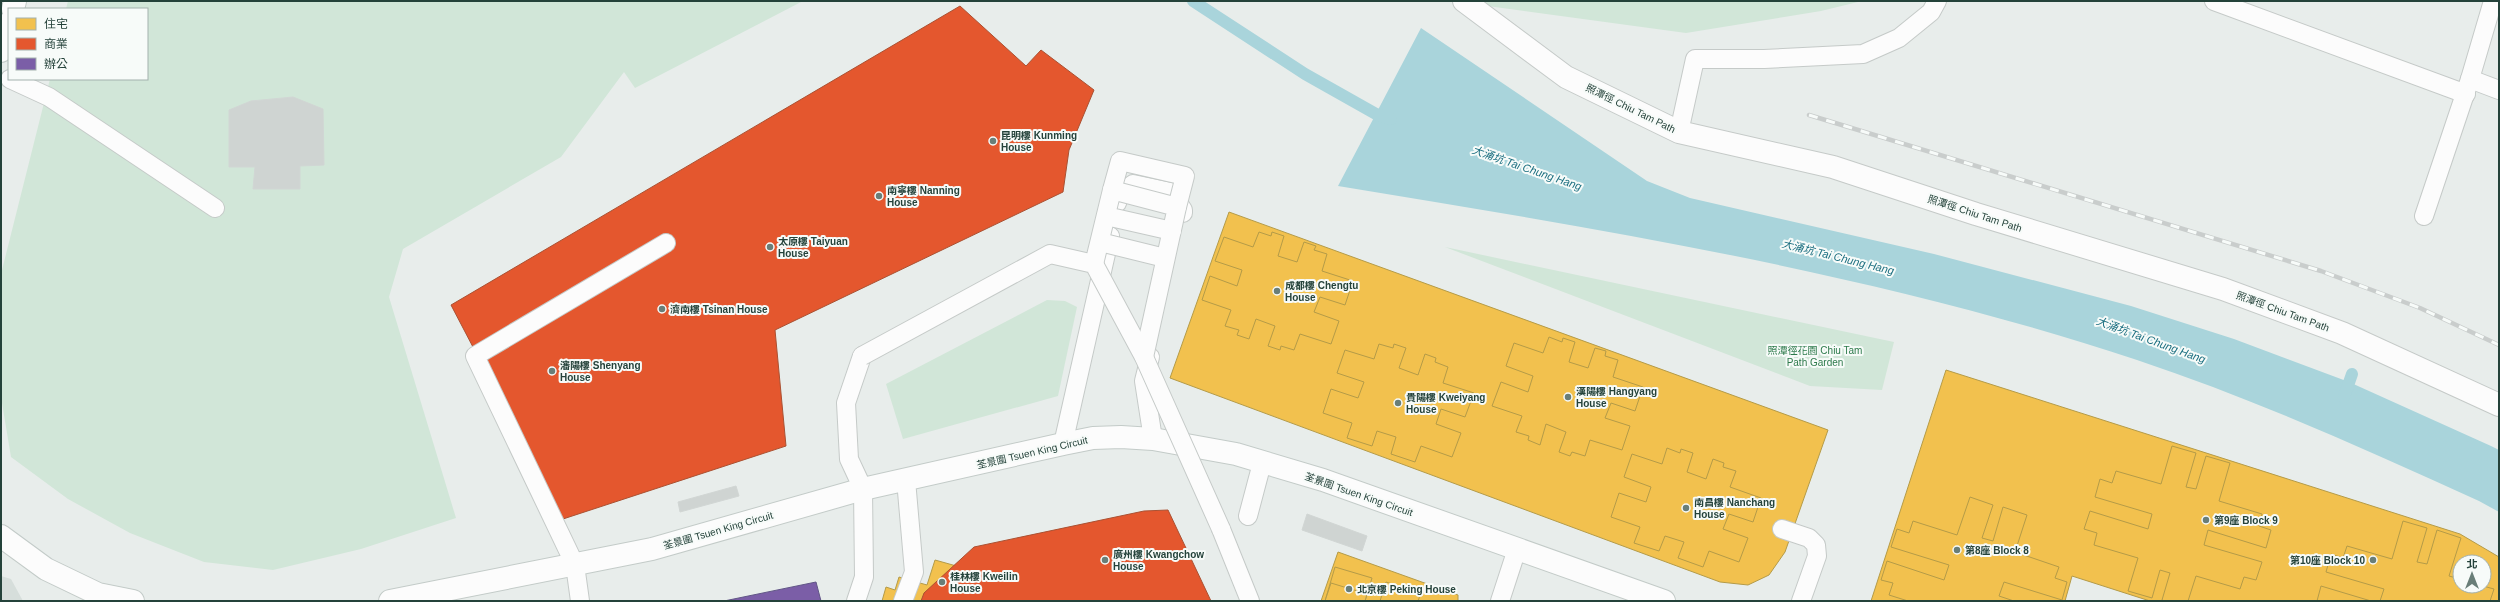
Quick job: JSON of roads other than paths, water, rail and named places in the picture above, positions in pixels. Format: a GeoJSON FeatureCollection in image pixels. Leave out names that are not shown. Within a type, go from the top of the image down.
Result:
{"type":"FeatureCollection","features":[{"type":"Feature","properties":{"kind":"street","name":"照潭徑 Chiu Tam Path"},"geometry":{"type":"LineString","coordinates":[[1464,1],[1566,77],[1679,132],[1833,167],[1976,214],[2223,289],[2342,333],[2499,405]]}},
{"type":"Feature","properties":{"kind":"street"},"geometry":{"type":"LineString","coordinates":[[1,51],[8,26]]}},
{"type":"Feature","properties":{"kind":"street","name":"荃景圍 Tsuen King Circuit"},"geometry":{"type":"LineString","coordinates":[[390,601],[467,594],[575,565],[652,549],[863,489],[1063,444],[1100,438],[1153,439],[1236,454],[1323,480],[1664,601]]}},
{"type":"Feature","properties":{"kind":"street"},"geometry":{"type":"LineString","coordinates":[[1,536],[46,569],[98,594],[133,601]]}},
{"type":"Feature","properties":{"kind":"lane"},"geometry":{"type":"LineString","coordinates":[[1679,132],[1695,59],[1764,59],[1863,54],[1899,38],[1931,12],[1937,1]]}},
{"type":"Feature","properties":{"kind":"lane"},"geometry":{"type":"LineString","coordinates":[[2214,1],[2468,86],[2499,90]]}},
{"type":"Feature","properties":{"kind":"lane"},"geometry":{"type":"LineString","coordinates":[[2424,216],[2468,86],[2493,1]]}},
{"type":"Feature","properties":{"kind":"lane"},"geometry":{"type":"LineString","coordinates":[[12,80],[49,97],[215,208]]}},
{"type":"Feature","properties":{"kind":"lane"},"geometry":{"type":"LineString","coordinates":[[1144,357],[1165,258],[1185,176],[1120,161],[1094,264],[1144,357],[1221,529],[1250,601]]}},
{"type":"Feature","properties":{"kind":"lane"},"geometry":{"type":"LineString","coordinates":[[1063,444],[1119,195],[1133,184],[1171,192],[1183,210],[1144,380],[1153,439]]}},
{"type":"Feature","properties":{"kind":"lane"},"geometry":{"type":"LineString","coordinates":[[1112,190],[1177,207]]}},
{"type":"Feature","properties":{"kind":"lane"},"geometry":{"type":"LineString","coordinates":[[1106,216],[1172,231]]}},
{"type":"Feature","properties":{"kind":"lane"},"geometry":{"type":"LineString","coordinates":[[1100,242],[1165,258]]}},
{"type":"Feature","properties":{"kind":"lane"},"geometry":{"type":"LineString","coordinates":[[580,601],[575,565],[475,356],[666,243]]}},
{"type":"Feature","properties":{"kind":"lane"},"geometry":{"type":"LineString","coordinates":[[856,601],[864,577],[863,489],[849,459],[846,402],[862,356],[1050,254],[1094,264]]}},
{"type":"Feature","properties":{"kind":"lane"},"geometry":{"type":"LineString","coordinates":[[1248,516],[1262,463]]}},
{"type":"Feature","properties":{"kind":"lane"},"geometry":{"type":"LineString","coordinates":[[903,601],[914,572],[906,480]]}},
{"type":"Feature","properties":{"kind":"lane"},"geometry":{"type":"LineString","coordinates":[[1782,528],[1809,538],[1816,545],[1817,556],[1802,601]]}},
{"type":"Feature","properties":{"kind":"lane"},"geometry":{"type":"LineString","coordinates":[[1500,601],[1517,549]]}},
{"type":"Feature","properties":{"kind":"water"},"geometry":{"type":"Polygon","coordinates":[[[1421,28],[1647,181],[1690,198],[1934,254],[2131,306],[2234,339],[2349,382],[2499,450],[2499,512],[2479,501],[2395,463],[2267,408],[2181,375],[2039,330],[1941,303],[1741,257],[1540,220],[1338,186],[1421,28]]]}},
{"type":"Feature","properties":{"kind":"waterway","name":"大涌坑 Tai Chung Hang"},"geometry":{"type":"LineString","coordinates":[[1193,1],[1305,74],[1376,114],[1391,119]]}},
{"type":"Feature","properties":{"kind":"waterway"},"geometry":{"type":"LineString","coordinates":[[2344,397],[2352,374]]}},
{"type":"Feature","properties":{"kind":"railway"},"geometry":{"type":"LineString","coordinates":[[1809,115],[2321,271],[2420,308],[2499,345]]}},
{"type":"Feature","properties":{"kind":"place","name":"昆明樓 Kunming House"},"geometry":{"type":"Point","coordinates":[993,141]}},
{"type":"Feature","properties":{"kind":"place","name":"南寧樓 Nanning House"},"geometry":{"type":"Point","coordinates":[879,196]}},
{"type":"Feature","properties":{"kind":"place","name":"太原樓 Taiyuan House"},"geometry":{"type":"Point","coordinates":[770,247]}},
{"type":"Feature","properties":{"kind":"place","name":"成都樓 Chengtu House"},"geometry":{"type":"Point","coordinates":[1277,291]}},
{"type":"Feature","properties":{"kind":"place","name":"濟南樓 Tsinan House"},"geometry":{"type":"Point","coordinates":[662,309]}},
{"type":"Feature","properties":{"kind":"place","name":"瀋陽樓 Shenyang House"},"geometry":{"type":"Point","coordinates":[552,371]}},
{"type":"Feature","properties":{"kind":"place","name":"漢陽樓 Hangyang House"},"geometry":{"type":"Point","coordinates":[1568,397]}},
{"type":"Feature","properties":{"kind":"place","name":"貴陽樓 Kweiyang House"},"geometry":{"type":"Point","coordinates":[1398,403]}},
{"type":"Feature","properties":{"kind":"place","name":"南昌樓 Nanchang House"},"geometry":{"type":"Point","coordinates":[1686,508]}},
{"type":"Feature","properties":{"kind":"place","name":"第9座 Block 9"},"geometry":{"type":"Point","coordinates":[2206,520]}},
{"type":"Feature","properties":{"kind":"place","name":"第8座 Block 8"},"geometry":{"type":"Point","coordinates":[1957,550]}},
{"type":"Feature","properties":{"kind":"place","name":"廣州樓 Kwangchow House"},"geometry":{"type":"Point","coordinates":[1105,560]}},
{"type":"Feature","properties":{"kind":"place","name":"第10座 Block 10"},"geometry":{"type":"Point","coordinates":[2373,560]}},
{"type":"Feature","properties":{"kind":"place","name":"桂林樓 Kweilin House"},"geometry":{"type":"Point","coordinates":[942,582]}},
{"type":"Feature","properties":{"kind":"place","name":"北京樓 Peking House"},"geometry":{"type":"Point","coordinates":[1349,589]}},
{"type":"Feature","properties":{"kind":"park label","name":"照潭徑花園 Chiu Tam Path Garden"},"geometry":{"type":"Point","coordinates":[1815,356]}}]}
